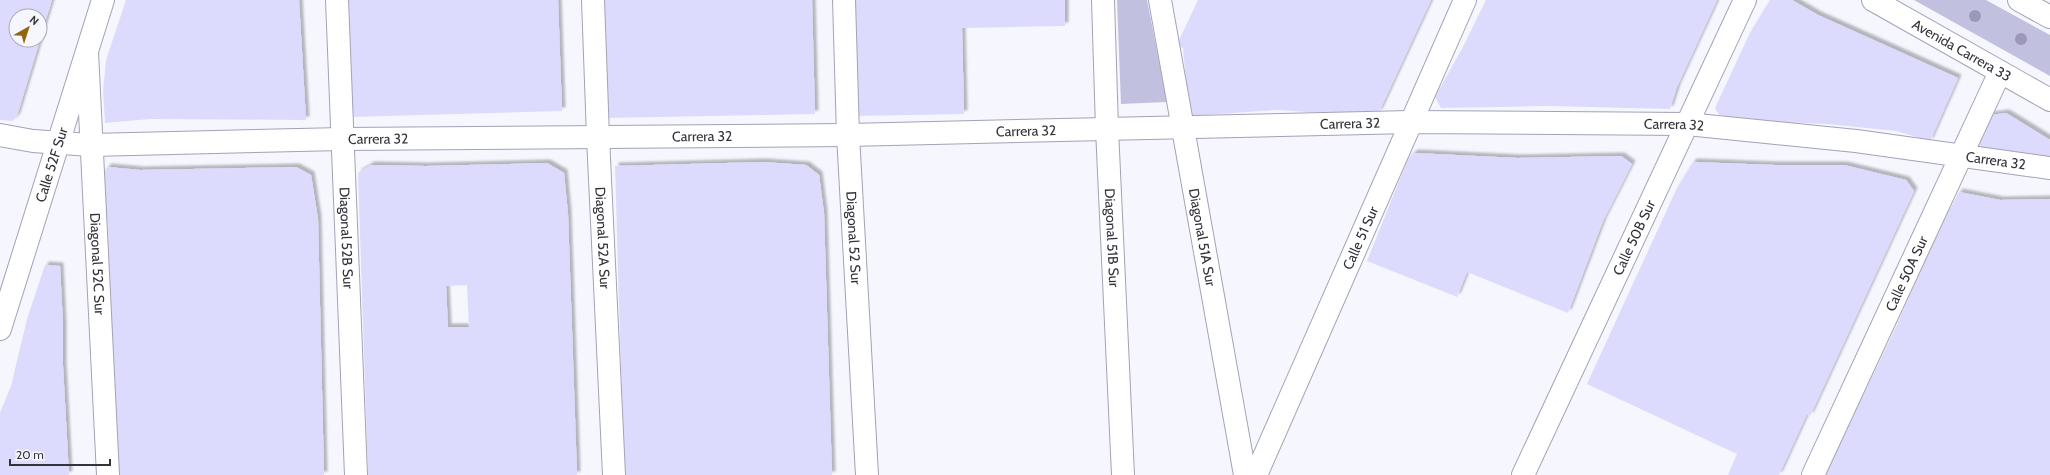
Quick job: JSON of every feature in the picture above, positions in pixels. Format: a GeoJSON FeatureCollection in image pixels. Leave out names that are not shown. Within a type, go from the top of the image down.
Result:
{"type":"FeatureCollection","features":[{"type":"Feature","properties":{"kind":"street","name":"Calle 52F Sur"},"geometry":{"type":"LineString","coordinates":[[0,329],[103,0]]}},
{"type":"Feature","properties":{"kind":"street","name":"Diagonal 52B Sur"},"geometry":{"type":"LineString","coordinates":[[337,0],[356,475]]}},
{"type":"Feature","properties":{"kind":"street","name":"Diagonal 52A Sur"},"geometry":{"type":"LineString","coordinates":[[593,0],[614,475]]}},
{"type":"Feature","properties":{"kind":"street","name":"Diagonal 52 Sur"},"geometry":{"type":"LineString","coordinates":[[844,0],[848,135],[867,475]]}},
{"type":"Feature","properties":{"kind":"street","name":"Diagonal 51B Sur"},"geometry":{"type":"LineString","coordinates":[[1103,0],[1107,129],[1123,475]]}},
{"type":"Feature","properties":{"kind":"street","name":"Calle 51 Sur"},"geometry":{"type":"LineString","coordinates":[[1256,475],[1410,122],[1465,0]]}},
{"type":"Feature","properties":{"kind":"street","name":"Calle 50B Sur"},"geometry":{"type":"LineString","coordinates":[[1524,475],[1745,0]]}},
{"type":"Feature","properties":{"kind":"street","name":"Avenida Carrera 33"},"geometry":{"type":"LineString","coordinates":[[1873,0],[2050,100]]}},
{"type":"Feature","properties":{"kind":"street"},"geometry":{"type":"LineString","coordinates":[[2028,2],[2050,17]]}},
{"type":"Feature","properties":{"kind":"street","name":"Diagonal 51A Sur"},"geometry":{"type":"LineString","coordinates":[[1166,6],[1184,129],[1245,475]]}},
{"type":"Feature","properties":{"kind":"street","name":"Diagonal 52C Sur"},"geometry":{"type":"LineString","coordinates":[[87,52],[108,475]]}},
{"type":"Feature","properties":{"kind":"street","name":"Calle 50A Sur"},"geometry":{"type":"LineString","coordinates":[[1813,475],[2000,72]]}},
{"type":"Feature","properties":{"kind":"street","name":"Carrera 32"},"geometry":{"type":"LineString","coordinates":[[0,135],[59,143],[91,145],[342,139],[848,135],[1107,129],[1184,129],[1410,122],[1687,124],[1962,154],[2050,168]]}},
{"type":"Feature","properties":{"kind":"shaded area"},"geometry":{"type":"Polygon","coordinates":[[[1117,0],[1147,0],[1167,102],[1121,104],[1117,0]]]}},
{"type":"Feature","properties":{"kind":"shaded area"},"geometry":{"type":"Polygon","coordinates":[[[1914,0],[1986,0],[2050,35],[2050,76],[1914,0]]]}},
{"type":"Feature","properties":{"kind":"building"},"geometry":{"type":"Polygon","coordinates":[[[0,0],[52,0],[48,13],[48,8],[8,8],[8,48],[38,48],[17,116],[13,121],[0,120],[0,0]]]}},
{"type":"Feature","properties":{"kind":"building"},"geometry":{"type":"Polygon","coordinates":[[[126,0],[299,0],[306,120],[150,119],[105,123],[103,91],[106,60],[126,0]]]}},
{"type":"Feature","properties":{"kind":"building"},"geometry":{"type":"Polygon","coordinates":[[[346,0],[558,0],[562,111],[350,117],[346,0]]]}},
{"type":"Feature","properties":{"kind":"building"},"geometry":{"type":"Polygon","coordinates":[[[601,0],[812,0],[815,114],[604,118],[601,0]]]}},
{"type":"Feature","properties":{"kind":"building"},"geometry":{"type":"Polygon","coordinates":[[[855,0],[1065,0],[1065,26],[962,28],[964,114],[857,116],[855,0]]]}},
{"type":"Feature","properties":{"kind":"building"},"geometry":{"type":"Polygon","coordinates":[[[1198,0],[1431,0],[1379,112],[1322,113],[1278,110],[1189,116],[1183,48],[1177,45],[1198,0]]]}},
{"type":"Feature","properties":{"kind":"building"},"geometry":{"type":"Polygon","coordinates":[[[1486,0],[1717,0],[1677,87],[1670,109],[1549,106],[1441,108],[1435,97],[1462,49],[1486,0]]]}},
{"type":"Feature","properties":{"kind":"building"},"geometry":{"type":"Polygon","coordinates":[[[1770,0],[1792,0],[1818,15],[1958,78],[1930,141],[1896,131],[1827,124],[1777,122],[1719,115],[1715,108],[1750,33],[1770,0]]]}},
{"type":"Feature","properties":{"kind":"building"},"geometry":{"type":"Polygon","coordinates":[[[2006,113],[2050,140],[2050,161],[1973,151],[1990,115],[2006,113]]]}},
{"type":"Feature","properties":{"kind":"building"},"geometry":{"type":"Polygon","coordinates":[[[1414,153],[1518,158],[1621,156],[1632,164],[1603,221],[1568,313],[1467,272],[1457,297],[1367,261],[1408,159],[1414,153]]]}},
{"type":"Feature","properties":{"kind":"building"},"geometry":{"type":"Polygon","coordinates":[[[763,162],[806,165],[819,175],[824,213],[832,475],[624,475],[615,166],[763,162]]]}},
{"type":"Feature","properties":{"kind":"building"},"geometry":{"type":"Polygon","coordinates":[[[1693,162],[1774,165],[1844,165],[1906,180],[1914,191],[1810,416],[1807,414],[1779,475],[1728,475],[1737,454],[1587,384],[1677,188],[1693,162]]]}},
{"type":"Feature","properties":{"kind":"building"},"geometry":{"type":"Polygon","coordinates":[[[547,163],[564,173],[568,214],[577,475],[368,475],[358,173],[371,165],[426,166],[547,163]],[[467,285],[446,286],[448,327],[469,327],[467,285]]]}},
{"type":"Feature","properties":{"kind":"building"},"geometry":{"type":"Polygon","coordinates":[[[108,167],[140,170],[296,167],[311,175],[318,219],[324,475],[113,475],[108,225],[100,177],[108,167]]]}},
{"type":"Feature","properties":{"kind":"building"},"geometry":{"type":"Polygon","coordinates":[[[1959,192],[2000,200],[2050,199],[2050,475],[1825,475],[1895,329],[1933,241],[1959,192]]]}},
{"type":"Feature","properties":{"kind":"building"},"geometry":{"type":"Polygon","coordinates":[[[45,265],[60,266],[63,325],[63,366],[69,475],[0,475],[0,413],[11,386],[27,319],[45,265]]]}}]}
